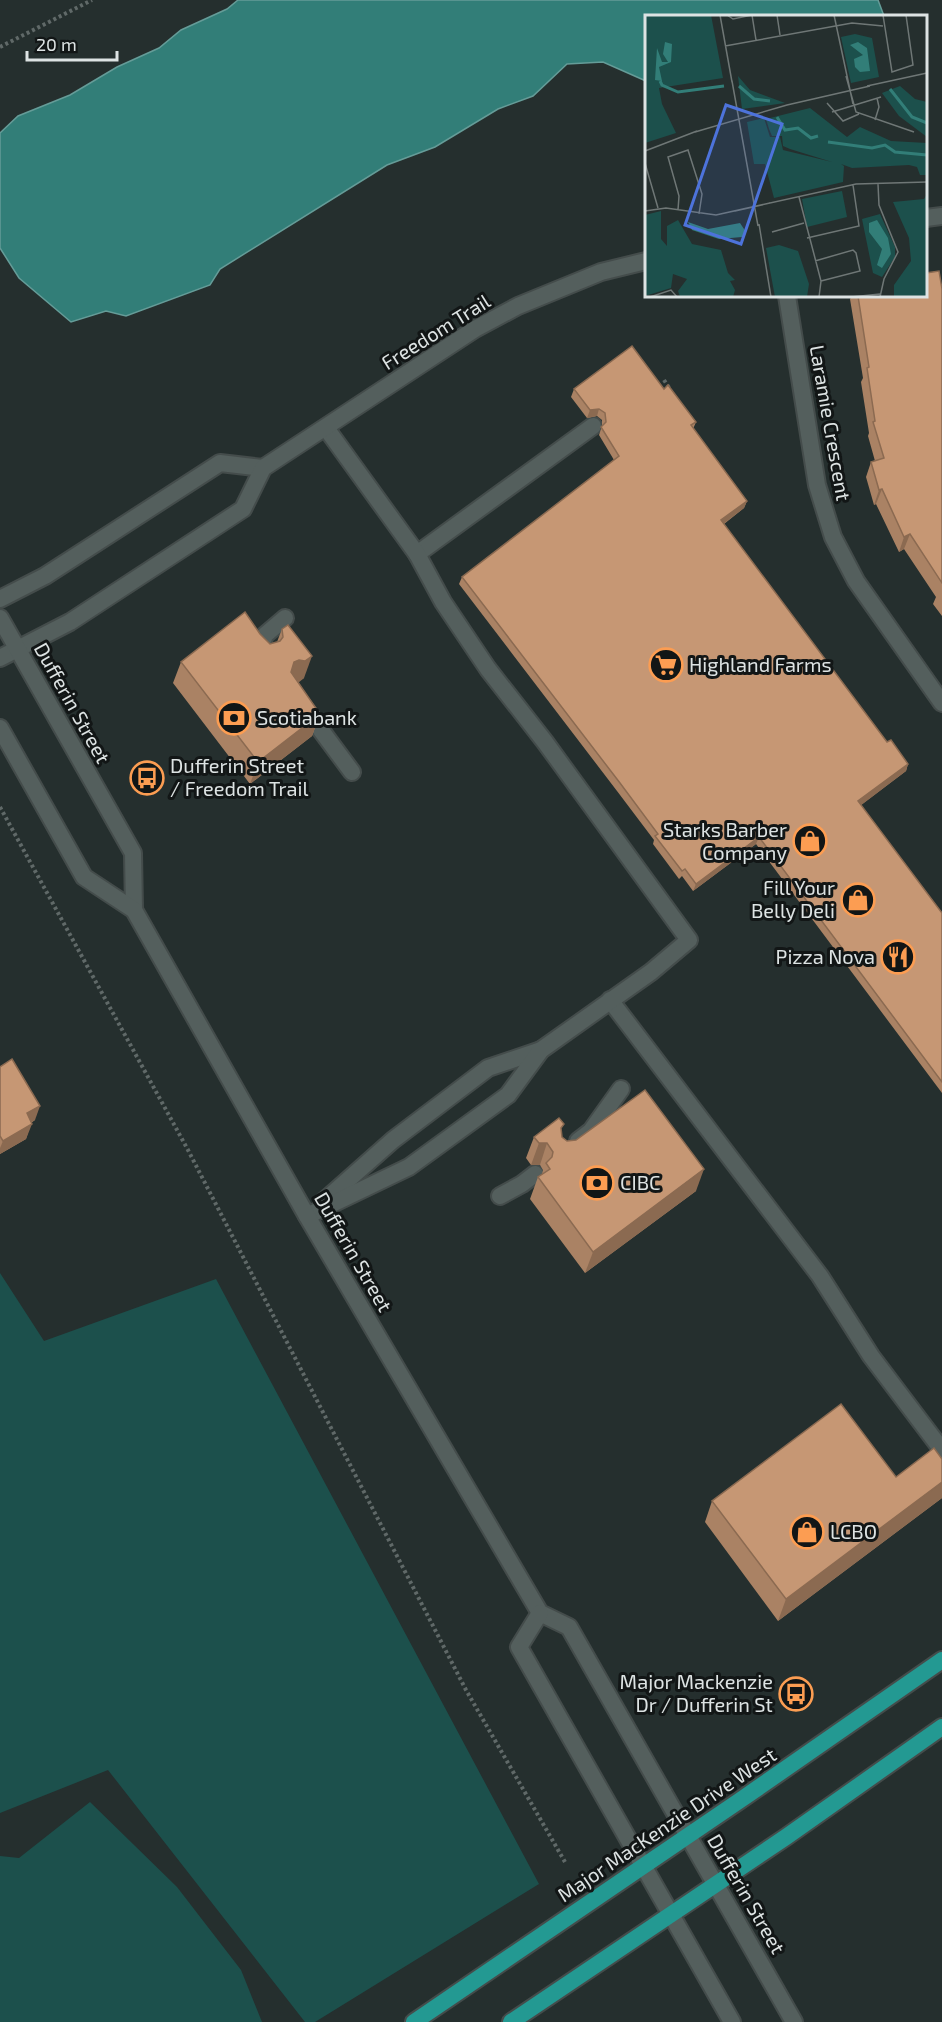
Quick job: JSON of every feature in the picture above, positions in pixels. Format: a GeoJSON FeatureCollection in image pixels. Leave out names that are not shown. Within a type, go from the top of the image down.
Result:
{"type":"FeatureCollection","features":[{"type":"Feature","properties":{"kind":"main road"},"geometry":{"type":"LineString","coordinates":[[927,218],[942,216]]}},
{"type":"Feature","properties":{"kind":"main road","name":"Freedom Trail"},"geometry":{"type":"LineString","coordinates":[[263,468],[475,329],[518,306],[600,272],[645,261]]}},
{"type":"Feature","properties":{"kind":"main road","name":"Laramie Crescent"},"geometry":{"type":"LineString","coordinates":[[787,297],[817,485],[833,537],[856,582],[942,703]]}},
{"type":"Feature","properties":{"kind":"main road"},"geometry":{"type":"LineString","coordinates":[[417,554],[593,426]]}},
{"type":"Feature","properties":{"kind":"main road"},"geometry":{"type":"LineString","coordinates":[[307,1216],[393,1140],[488,1068],[541,1050],[651,972],[690,939],[545,742],[488,669],[443,602],[417,554],[326,428]]}},
{"type":"Feature","properties":{"kind":"main road"},"geometry":{"type":"LineString","coordinates":[[0,599],[45,576],[220,463],[263,468],[243,509],[70,622],[0,658]]}},
{"type":"Feature","properties":{"kind":"main road","name":"Dufferin Street"},"geometry":{"type":"LineString","coordinates":[[0,618],[133,853],[134,910]]}},
{"type":"Feature","properties":{"kind":"main road"},"geometry":{"type":"LineString","coordinates":[[265,655],[261,649],[265,635],[285,618]]}},
{"type":"Feature","properties":{"kind":"main road"},"geometry":{"type":"LineString","coordinates":[[292,692],[352,772]]}},
{"type":"Feature","properties":{"kind":"main road","name":"Dufferin Street"},"geometry":{"type":"LineString","coordinates":[[0,728],[84,877],[134,910],[307,1216],[540,1613],[569,1627],[795,2022]]}},
{"type":"Feature","properties":{"kind":"main road"},"geometry":{"type":"LineString","coordinates":[[610,1000],[820,1276],[872,1356],[942,1450]]}},
{"type":"Feature","properties":{"kind":"main road"},"geometry":{"type":"LineString","coordinates":[[307,1216],[409,1167],[508,1095],[541,1050]]}},
{"type":"Feature","properties":{"kind":"main road"},"geometry":{"type":"LineString","coordinates":[[563,1152],[591,1131],[621,1089]]}},
{"type":"Feature","properties":{"kind":"main road"},"geometry":{"type":"LineString","coordinates":[[500,1197],[535,1174]]}},
{"type":"Feature","properties":{"kind":"main road"},"geometry":{"type":"LineString","coordinates":[[540,1613],[519,1647],[732,2022]]}},
{"type":"Feature","properties":{"kind":"main road","name":"Major MacKenzie Drive West"},"geometry":{"type":"LineString","coordinates":[[414,2022],[942,1660]]}},
{"type":"Feature","properties":{"kind":"main road"},"geometry":{"type":"LineString","coordinates":[[511,2022],[942,1727]]}},
{"type":"Feature","properties":{"kind":"path"},"geometry":{"type":"LineString","coordinates":[[0,47],[92,0]]}},
{"type":"Feature","properties":{"kind":"path"},"geometry":{"type":"LineString","coordinates":[[664,380],[676,397]]}},
{"type":"Feature","properties":{"kind":"path"},"geometry":{"type":"LineString","coordinates":[[0,807],[188,1150],[466,1690],[565,1862]]}},
{"type":"Feature","properties":{"kind":"shaded area"},"geometry":{"type":"Polygon","coordinates":[[[238,0],[878,0],[884,15],[645,15],[645,81],[603,62],[567,64],[533,96],[498,109],[435,147],[387,165],[220,269],[210,285],[126,316],[106,311],[71,322],[19,278],[0,248],[0,133],[18,116],[70,95],[117,67],[159,48],[181,30],[227,9],[238,0]]]}},
{"type":"Feature","properties":{"kind":"shaded area"},"geometry":{"type":"Polygon","coordinates":[[[0,1273],[44,1341],[216,1279],[539,1884],[315,2022],[305,2022],[108,1770],[0,1813],[0,1273]]]}},
{"type":"Feature","properties":{"kind":"shaded area"},"geometry":{"type":"Polygon","coordinates":[[[90,1802],[177,1887],[241,1970],[262,2022],[0,2022],[0,1856],[19,1858],[90,1802]]]}},
{"type":"Feature","properties":{"kind":"building"},"geometry":{"type":"Polygon","coordinates":[[[939,271],[942,289],[942,583],[910,534],[904,537],[882,489],[879,490],[871,462],[884,458],[873,422],[875,421],[867,368],[869,367],[858,297],[927,297],[927,273],[939,271]]]}},
{"type":"Feature","properties":{"kind":"building"},"geometry":{"type":"Polygon","coordinates":[[[632,346],[664,389],[668,385],[696,422],[691,425],[747,501],[721,520],[887,742],[891,740],[908,764],[858,801],[942,913],[942,1082],[759,837],[696,884],[685,869],[682,871],[655,836],[658,834],[620,783],[462,577],[619,456],[601,427],[606,422],[605,413],[599,409],[590,410],[574,389],[632,346]]]}},
{"type":"Feature","properties":{"kind":"building"},"geometry":{"type":"Polygon","coordinates":[[[245,612],[270,644],[280,641],[283,637],[282,629],[288,625],[312,656],[305,661],[294,662],[291,672],[320,714],[258,762],[181,662],[245,612]]]}},
{"type":"Feature","properties":{"kind":"building"},"geometry":{"type":"Polygon","coordinates":[[[12,1059],[40,1106],[27,1113],[32,1124],[3,1141],[0,1136],[0,1067],[12,1059]]]}},
{"type":"Feature","properties":{"kind":"building"},"geometry":{"type":"Polygon","coordinates":[[[645,1090],[704,1169],[593,1252],[538,1177],[550,1169],[546,1163],[552,1157],[553,1152],[547,1143],[539,1143],[534,1137],[559,1118],[564,1124],[561,1128],[562,1137],[567,1141],[576,1140],[645,1090]]]}},
{"type":"Feature","properties":{"kind":"building"},"geometry":{"type":"Polygon","coordinates":[[[841,1404],[896,1477],[934,1448],[942,1459],[942,1482],[786,1599],[712,1501],[841,1404]]]}},
{"type":"Feature","properties":{"kind":"place","name":"Highland Farms"},"geometry":{"type":"Point","coordinates":[666,665]}},
{"type":"Feature","properties":{"kind":"place","name":"Scotiabank"},"geometry":{"type":"Point","coordinates":[234,718]}},
{"type":"Feature","properties":{"kind":"place","name":"Dufferin Street / Freedom Trail"},"geometry":{"type":"Point","coordinates":[147,778]}},
{"type":"Feature","properties":{"kind":"place","name":"Starks Barber Company"},"geometry":{"type":"Point","coordinates":[810,841]}},
{"type":"Feature","properties":{"kind":"place","name":"Fill Your Belly Deli"},"geometry":{"type":"Point","coordinates":[858,900]}},
{"type":"Feature","properties":{"kind":"place","name":"Pizza Nova"},"geometry":{"type":"Point","coordinates":[898,957]}},
{"type":"Feature","properties":{"kind":"place","name":"CIBC"},"geometry":{"type":"Point","coordinates":[597,1183]}},
{"type":"Feature","properties":{"kind":"place","name":"LCBO"},"geometry":{"type":"Point","coordinates":[807,1532]}},
{"type":"Feature","properties":{"kind":"place","name":"Major Mackenzie Dr / Dufferin St"},"geometry":{"type":"Point","coordinates":[796,1694]}}]}
